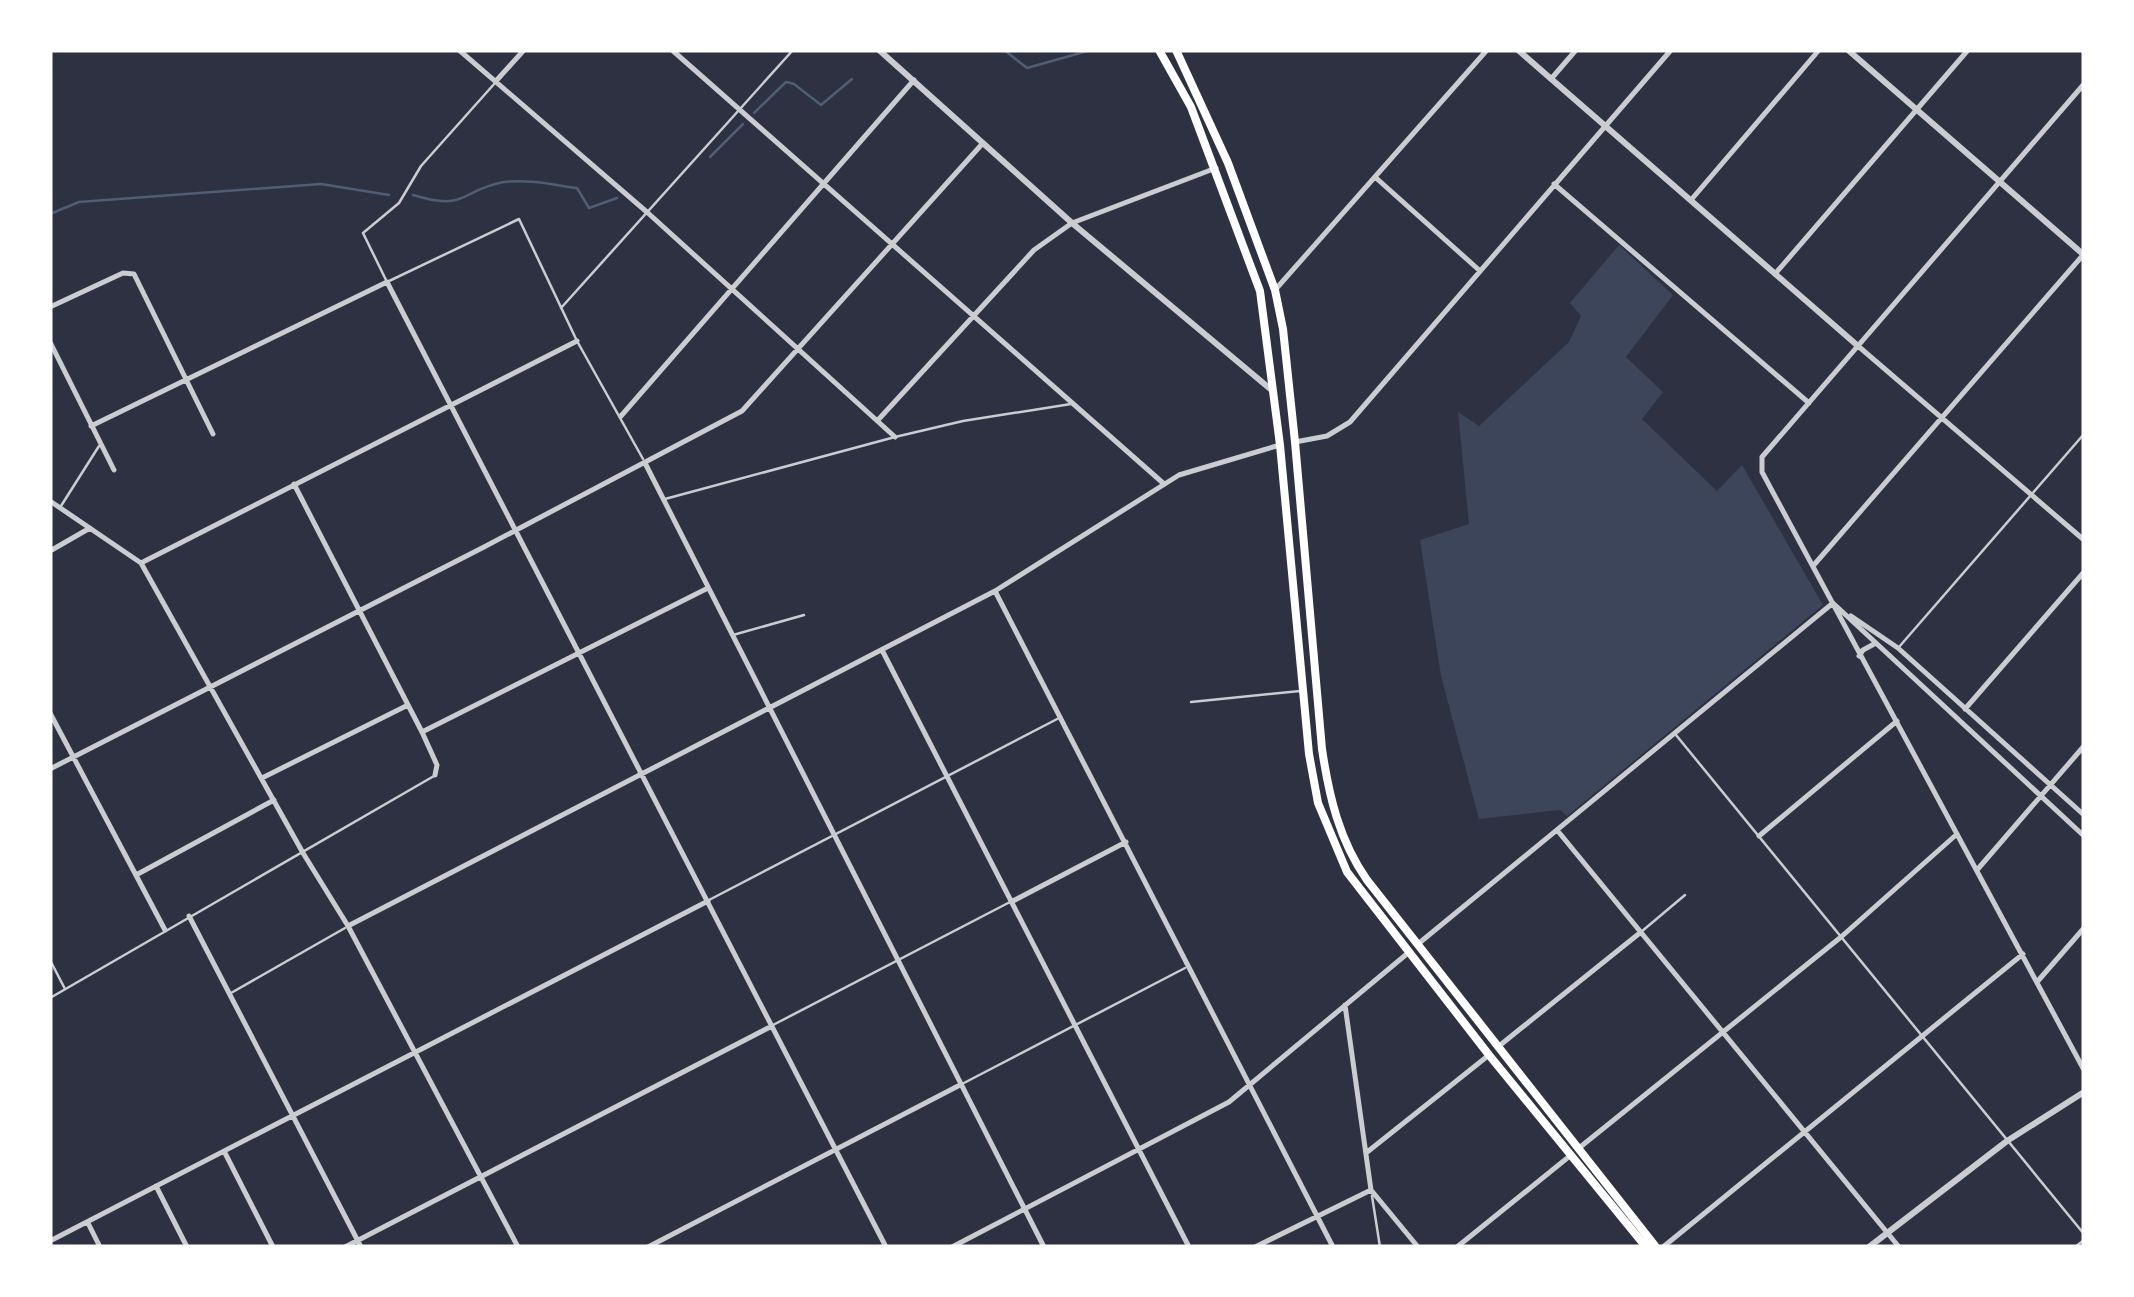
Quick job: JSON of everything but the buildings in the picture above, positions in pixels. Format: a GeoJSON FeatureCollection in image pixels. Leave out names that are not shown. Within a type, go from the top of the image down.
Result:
{"type":"FeatureCollection","features":[{"type":"Feature","properties":{"kind":"main road"},"geometry":{"type":"LineString","coordinates":[[1159,50],[1191,107],[1260,291],[1280,445],[1301,690],[1314,786],[1336,852],[1357,886],[1489,1055],[1660,1247]]}},
{"type":"Feature","properties":{"kind":"main road"},"geometry":{"type":"LineString","coordinates":[[1176,50],[1228,163],[1275,290],[1290,393],[1322,749],[1330,798],[1346,847],[1646,1247]]}},
{"type":"Feature","properties":{"kind":"main road"},"geometry":{"type":"LineString","coordinates":[[1216,168],[1228,163]]}},
{"type":"Feature","properties":{"kind":"main road"},"geometry":{"type":"LineString","coordinates":[[1274,392],[1290,393]]}},
{"type":"Feature","properties":{"kind":"main road"},"geometry":{"type":"LineString","coordinates":[[1408,953],[1418,945]]}},
{"type":"Feature","properties":{"kind":"main road"},"geometry":{"type":"LineString","coordinates":[[1489,1055],[1498,1048]]}},
{"type":"Feature","properties":{"kind":"street"},"geometry":{"type":"LineString","coordinates":[[459,50],[648,213],[895,437]]}},
{"type":"Feature","properties":{"kind":"street"},"geometry":{"type":"LineString","coordinates":[[496,82],[524,50]]}},
{"type":"Feature","properties":{"kind":"street"},"geometry":{"type":"LineString","coordinates":[[672,50],[1163,483]]}},
{"type":"Feature","properties":{"kind":"street"},"geometry":{"type":"LineString","coordinates":[[878,50],[1072,223],[1274,392]]}},
{"type":"Feature","properties":{"kind":"street"},"geometry":{"type":"LineString","coordinates":[[1275,290],[1487,50]]}},
{"type":"Feature","properties":{"kind":"street"},"geometry":{"type":"LineString","coordinates":[[1518,50],[2084,540]]}},
{"type":"Feature","properties":{"kind":"street"},"geometry":{"type":"LineString","coordinates":[[1551,79],[1576,50]]}},
{"type":"Feature","properties":{"kind":"street"},"geometry":{"type":"LineString","coordinates":[[1295,442],[1327,436],[1350,422],[1671,50]]}},
{"type":"Feature","properties":{"kind":"street"},"geometry":{"type":"LineString","coordinates":[[1691,200],[1819,50]]}},
{"type":"Feature","properties":{"kind":"street"},"geometry":{"type":"LineString","coordinates":[[1813,566],[2084,255],[1848,50]]}},
{"type":"Feature","properties":{"kind":"street"},"geometry":{"type":"LineString","coordinates":[[1775,274],[1968,50]]}},
{"type":"Feature","properties":{"kind":"street"},"geometry":{"type":"LineString","coordinates":[[620,416],[914,80]]}},
{"type":"Feature","properties":{"kind":"street"},"geometry":{"type":"LineString","coordinates":[[2084,84],[1762,458],[1762,472],[2084,1070]]}},
{"type":"Feature","properties":{"kind":"street"},"geometry":{"type":"LineString","coordinates":[[50,768],[742,411],[983,143]]}},
{"type":"Feature","properties":{"kind":"street"},"geometry":{"type":"LineString","coordinates":[[878,420],[1034,250],[1072,223],[1216,168]]}},
{"type":"Feature","properties":{"kind":"street"},"geometry":{"type":"LineString","coordinates":[[1375,177],[1479,270]]}},
{"type":"Feature","properties":{"kind":"street"},"geometry":{"type":"LineString","coordinates":[[1554,184],[1809,403]]}},
{"type":"Feature","properties":{"kind":"street"},"geometry":{"type":"LineString","coordinates":[[50,307],[123,273],[134,274],[213,434]]}},
{"type":"Feature","properties":{"kind":"street"},"geometry":{"type":"LineString","coordinates":[[90,426],[387,282],[886,1247]]}},
{"type":"Feature","properties":{"kind":"street"},"geometry":{"type":"LineString","coordinates":[[141,564],[577,341]]}},
{"type":"Feature","properties":{"kind":"street"},"geometry":{"type":"LineString","coordinates":[[50,342],[114,470]]}},
{"type":"Feature","properties":{"kind":"street"},"geometry":{"type":"LineString","coordinates":[[348,926],[996,592],[1163,483],[1280,445]]}},
{"type":"Feature","properties":{"kind":"street"},"geometry":{"type":"LineString","coordinates":[[645,463],[1044,1247]]}},
{"type":"Feature","properties":{"kind":"street"},"geometry":{"type":"LineString","coordinates":[[294,484],[422,732],[437,764],[434,775]]}},
{"type":"Feature","properties":{"kind":"street"},"geometry":{"type":"LineString","coordinates":[[50,501],[141,564],[348,926],[518,1247]]}},
{"type":"Feature","properties":{"kind":"street"},"geometry":{"type":"LineString","coordinates":[[50,551],[90,528]]}},
{"type":"Feature","properties":{"kind":"street"},"geometry":{"type":"LineString","coordinates":[[1965,709],[2084,572]]}},
{"type":"Feature","properties":{"kind":"street"},"geometry":{"type":"LineString","coordinates":[[422,732],[707,588]]}},
{"type":"Feature","properties":{"kind":"street"},"geometry":{"type":"LineString","coordinates":[[996,592],[1333,1247]]}},
{"type":"Feature","properties":{"kind":"street"},"geometry":{"type":"LineString","coordinates":[[1833,603],[1898,648],[2084,815]]}},
{"type":"Feature","properties":{"kind":"street"},"geometry":{"type":"LineString","coordinates":[[1833,603],[2084,836]]}},
{"type":"Feature","properties":{"kind":"street"},"geometry":{"type":"LineString","coordinates":[[1418,945],[1833,603]]}},
{"type":"Feature","properties":{"kind":"street"},"geometry":{"type":"LineString","coordinates":[[1859,656],[1876,643]]}},
{"type":"Feature","properties":{"kind":"street"},"geometry":{"type":"LineString","coordinates":[[883,652],[1189,1247]]}},
{"type":"Feature","properties":{"kind":"street"},"geometry":{"type":"LineString","coordinates":[[262,778],[408,704]]}},
{"type":"Feature","properties":{"kind":"street"},"geometry":{"type":"LineString","coordinates":[[50,713],[165,930]]}},
{"type":"Feature","properties":{"kind":"street"},"geometry":{"type":"LineString","coordinates":[[1758,836],[1896,722]]}},
{"type":"Feature","properties":{"kind":"street"},"geometry":{"type":"LineString","coordinates":[[1977,870],[2084,746]]}},
{"type":"Feature","properties":{"kind":"street"},"geometry":{"type":"LineString","coordinates":[[136,875],[274,800]]}},
{"type":"Feature","properties":{"kind":"street"},"geometry":{"type":"LineString","coordinates":[[1558,830],[1899,1247]]}},
{"type":"Feature","properties":{"kind":"street"},"geometry":{"type":"LineString","coordinates":[[1457,1247],[1841,937],[1957,834]]}},
{"type":"Feature","properties":{"kind":"street"},"geometry":{"type":"LineString","coordinates":[[1011,902],[1126,842]]}},
{"type":"Feature","properties":{"kind":"street"},"geometry":{"type":"LineString","coordinates":[[50,1241],[708,901]]}},
{"type":"Feature","properties":{"kind":"street"},"geometry":{"type":"LineString","coordinates":[[189,916],[359,1244]]}},
{"type":"Feature","properties":{"kind":"street"},"geometry":{"type":"LineString","coordinates":[[2037,982],[2084,928]]}},
{"type":"Feature","properties":{"kind":"street"},"geometry":{"type":"LineString","coordinates":[[1498,1048],[1641,932]]}},
{"type":"Feature","properties":{"kind":"street"},"geometry":{"type":"LineString","coordinates":[[952,1247],[1229,1102],[1408,953]]}},
{"type":"Feature","properties":{"kind":"street"},"geometry":{"type":"LineString","coordinates":[[1660,1247],[2023,954]]}},
{"type":"Feature","properties":{"kind":"street"},"geometry":{"type":"LineString","coordinates":[[1344,1005],[1371,1190],[1418,1247]]}},
{"type":"Feature","properties":{"kind":"street"},"geometry":{"type":"LineString","coordinates":[[346,1247],[359,1244],[772,1026]]}},
{"type":"Feature","properties":{"kind":"street"},"geometry":{"type":"LineString","coordinates":[[1366,1153],[1489,1055]]}},
{"type":"Feature","properties":{"kind":"street"},"geometry":{"type":"LineString","coordinates":[[648,1247],[960,1085]]}},
{"type":"Feature","properties":{"kind":"street"},"geometry":{"type":"LineString","coordinates":[[1869,1247],[2007,1141],[2084,1092]]}},
{"type":"Feature","properties":{"kind":"street"},"geometry":{"type":"LineString","coordinates":[[224,1151],[273,1247]]}},
{"type":"Feature","properties":{"kind":"street"},"geometry":{"type":"LineString","coordinates":[[156,1186],[187,1247]]}},
{"type":"Feature","properties":{"kind":"street"},"geometry":{"type":"LineString","coordinates":[[1255,1247],[1371,1190]]}},
{"type":"Feature","properties":{"kind":"street"},"geometry":{"type":"LineString","coordinates":[[87,1222],[100,1247]]}},
{"type":"Feature","properties":{"kind":"lane"},"geometry":{"type":"LineString","coordinates":[[562,308],[793,50]]}},
{"type":"Feature","properties":{"kind":"lane"},"geometry":{"type":"LineString","coordinates":[[496,82],[421,166],[399,203],[363,233],[387,282],[519,219],[577,341],[645,463]]}},
{"type":"Feature","properties":{"kind":"lane"},"geometry":{"type":"LineString","coordinates":[[664,500],[895,437],[1073,403]]}},
{"type":"Feature","properties":{"kind":"lane"},"geometry":{"type":"LineString","coordinates":[[1898,648],[2084,434]]}},
{"type":"Feature","properties":{"kind":"lane"},"geometry":{"type":"LineString","coordinates":[[60,508],[100,444]]}},
{"type":"Feature","properties":{"kind":"lane"},"geometry":{"type":"LineString","coordinates":[[731,636],[804,616]]}},
{"type":"Feature","properties":{"kind":"lane"},"geometry":{"type":"LineString","coordinates":[[1192,702],[1301,690]]}},
{"type":"Feature","properties":{"kind":"lane"},"geometry":{"type":"LineString","coordinates":[[708,901],[1062,717]]}},
{"type":"Feature","properties":{"kind":"lane"},"geometry":{"type":"LineString","coordinates":[[1675,733],[2084,1237],[2075,1247]]}},
{"type":"Feature","properties":{"kind":"lane"},"geometry":{"type":"LineString","coordinates":[[50,998],[434,775]]}},
{"type":"Feature","properties":{"kind":"lane"},"geometry":{"type":"LineString","coordinates":[[1641,932],[1685,896]]}},
{"type":"Feature","properties":{"kind":"lane"},"geometry":{"type":"LineString","coordinates":[[772,1026],[1011,902]]}},
{"type":"Feature","properties":{"kind":"lane"},"geometry":{"type":"LineString","coordinates":[[229,994],[348,926]]}},
{"type":"Feature","properties":{"kind":"lane"},"geometry":{"type":"LineString","coordinates":[[50,960],[65,989]]}},
{"type":"Feature","properties":{"kind":"lane"},"geometry":{"type":"LineString","coordinates":[[960,1085],[1190,965]]}},
{"type":"Feature","properties":{"kind":"lane"},"geometry":{"type":"LineString","coordinates":[[1371,1190],[1380,1247]]}},
{"type":"Feature","properties":{"kind":"shaded area"},"geometry":{"type":"Polygon","coordinates":[[[1619,245],[1673,295],[1626,357],[1663,392],[1642,419],[1717,491],[1742,465],[1823,605],[1567,816],[1560,810],[1479,819],[1441,676],[1420,540],[1469,524],[1458,412],[1479,426],[1569,342],[1581,316],[1570,303],[1619,245]]]}},
{"type":"Feature","properties":{"kind":"waterway"},"geometry":{"type":"LineString","coordinates":[[1004,50],[1027,68],[1091,50]]}},
{"type":"Feature","properties":{"kind":"waterway"},"geometry":{"type":"LineString","coordinates":[[754,113],[786,82],[821,105],[852,79]]}},
{"type":"Feature","properties":{"kind":"waterway"},"geometry":{"type":"LineString","coordinates":[[710,157],[743,124]]}},
{"type":"Feature","properties":{"kind":"waterway"},"geometry":{"type":"LineString","coordinates":[[413,195],[455,200],[489,186],[522,181],[577,188],[589,208],[617,198]]}},
{"type":"Feature","properties":{"kind":"waterway"},"geometry":{"type":"LineString","coordinates":[[50,214],[79,202],[321,184],[389,195]]}}]}
